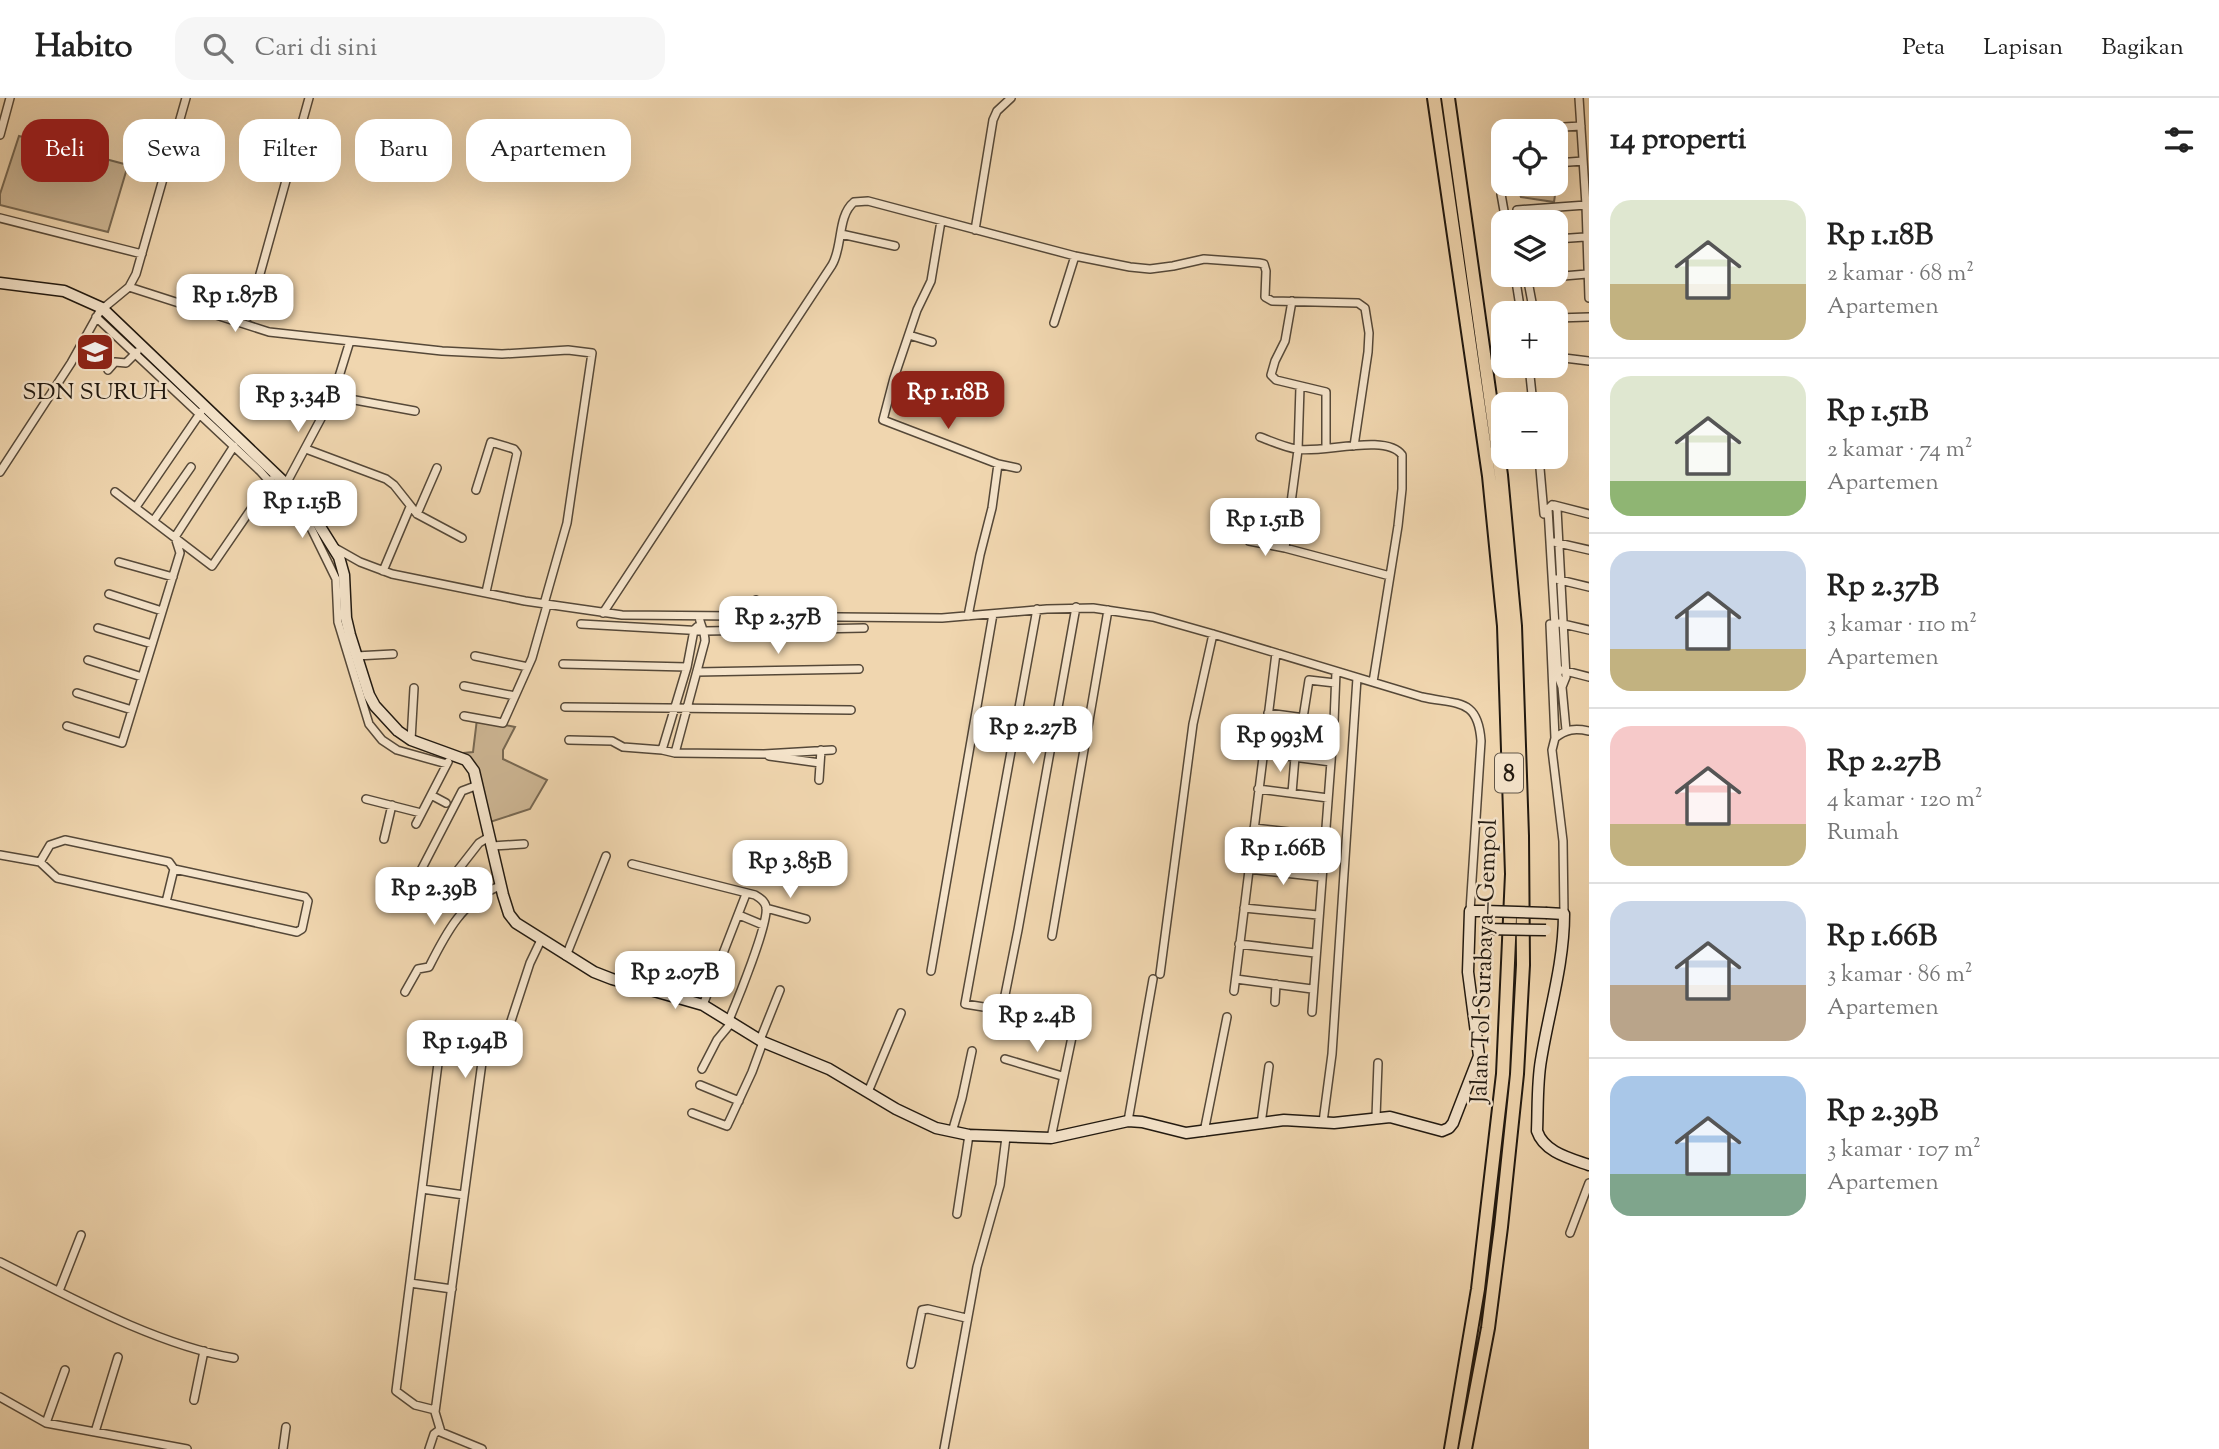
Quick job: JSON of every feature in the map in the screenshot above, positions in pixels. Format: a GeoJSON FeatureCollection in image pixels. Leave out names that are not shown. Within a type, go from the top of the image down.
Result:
{"type":"FeatureCollection","features":[{"type":"Feature","properties":{"kind":"highway","name":"Jalan Tol Surabaya–Gempol"},"geometry":{"type":"LineString","coordinates":[[1434,98],[1489,476],[1504,626],[1512,874],[1500,1099],[1478,1289],[1449,1449]]}},
{"type":"Feature","properties":{"kind":"highway","name":"Jalan Tol Surabaya–Gempol"},"geometry":{"type":"LineString","coordinates":[[1448,98],[1501,475],[1515,626],[1522,849],[1523,965],[1517,1074],[1502,1227],[1490,1315],[1465,1449]]}},
{"type":"Feature","properties":{"kind":"main road"},"geometry":{"type":"LineString","coordinates":[[0,284],[64,291],[99,313],[273,478],[286,484],[314,517],[333,547],[344,575],[341,601],[356,656],[376,706],[398,731],[411,740],[449,759],[466,760],[471,765],[497,887],[512,919],[539,944],[602,976],[704,1005],[761,1045],[829,1069],[919,1121],[952,1132],[1005,1143],[1051,1138],[1128,1121],[1186,1133],[1284,1120],[1342,1123],[1376,1117],[1390,1117],[1438,1132],[1449,1128],[1453,1123],[1479,1056],[1468,972],[1470,911],[1564,914],[1560,966],[1540,1062],[1537,1131],[1540,1140],[1548,1148],[1589,1165]]}},
{"type":"Feature","properties":{"kind":"main road"},"geometry":{"type":"LineString","coordinates":[[1470,929],[1564,931]]}},
{"type":"Feature","properties":{"kind":"street"},"geometry":{"type":"LineString","coordinates":[[0,135],[10,98]]}},
{"type":"Feature","properties":{"kind":"street"},"geometry":{"type":"LineString","coordinates":[[0,472],[71,363],[99,313],[129,287],[136,274],[186,98]]}},
{"type":"Feature","properties":{"kind":"street"},"geometry":{"type":"LineString","coordinates":[[247,317],[309,98]]}},
{"type":"Feature","properties":{"kind":"street"},"geometry":{"type":"LineString","coordinates":[[975,230],[993,120],[997,111],[1011,98]]}},
{"type":"Feature","properties":{"kind":"street"},"geometry":{"type":"LineString","coordinates":[[1579,98],[1589,298]]}},
{"type":"Feature","properties":{"kind":"street"},"geometry":{"type":"LineString","coordinates":[[1568,127],[1581,127]]}},
{"type":"Feature","properties":{"kind":"street"},"geometry":{"type":"LineString","coordinates":[[1568,162],[1583,161]]}},
{"type":"Feature","properties":{"kind":"street"},"geometry":{"type":"LineString","coordinates":[[603,613],[824,279],[837,257],[847,209],[854,202],[860,201],[1075,256],[1130,267],[1150,269],[1205,259],[1259,262],[1264,264],[1266,271],[1265,297],[1272,301],[1351,301],[1366,308],[1368,352],[1354,446]]}},
{"type":"Feature","properties":{"kind":"street"},"geometry":{"type":"LineString","coordinates":[[1517,210],[1586,205]]}},
{"type":"Feature","properties":{"kind":"street"},"geometry":{"type":"LineString","coordinates":[[0,218],[142,254]]}},
{"type":"Feature","properties":{"kind":"street"},"geometry":{"type":"LineString","coordinates":[[941,221],[929,287],[909,335],[883,420],[998,464],[1017,468]]}},
{"type":"Feature","properties":{"kind":"street"},"geometry":{"type":"LineString","coordinates":[[841,234],[895,246]]}},
{"type":"Feature","properties":{"kind":"street"},"geometry":{"type":"LineString","coordinates":[[1568,238],[1585,237]]}},
{"type":"Feature","properties":{"kind":"street"},"geometry":{"type":"LineString","coordinates":[[1054,323],[1075,256]]}},
{"type":"Feature","properties":{"kind":"street"},"geometry":{"type":"LineString","coordinates":[[1568,275],[1587,274]]}},
{"type":"Feature","properties":{"kind":"street"},"geometry":{"type":"LineString","coordinates":[[129,287],[269,331],[399,348],[516,354],[568,350],[592,353],[567,523],[528,667],[503,723],[464,716]]}},
{"type":"Feature","properties":{"kind":"street"},"geometry":{"type":"LineString","coordinates":[[1292,301],[1285,341],[1271,375],[1276,380],[1327,394],[1326,447]]}},
{"type":"Feature","properties":{"kind":"street"},"geometry":{"type":"LineString","coordinates":[[1568,318],[1589,317]]}},
{"type":"Feature","properties":{"kind":"street"},"geometry":{"type":"LineString","coordinates":[[909,335],[932,342]]}},
{"type":"Feature","properties":{"kind":"street"},"geometry":{"type":"LineString","coordinates":[[286,484],[333,396],[349,341]]}},
{"type":"Feature","properties":{"kind":"street"},"geometry":{"type":"LineString","coordinates":[[108,370],[115,362],[125,363],[138,351]]}},
{"type":"Feature","properties":{"kind":"street"},"geometry":{"type":"LineString","coordinates":[[1568,358],[1589,361]]}},
{"type":"Feature","properties":{"kind":"street"},"geometry":{"type":"LineString","coordinates":[[1286,548],[1298,450],[1300,387]]}},
{"type":"Feature","properties":{"kind":"street"},"geometry":{"type":"LineString","coordinates":[[333,396],[415,411]]}},
{"type":"Feature","properties":{"kind":"street"},"geometry":{"type":"LineString","coordinates":[[136,507],[201,411],[234,446],[273,478],[318,539],[335,576],[341,601],[338,622],[362,705],[373,731],[397,750],[449,759],[416,824]]}},
{"type":"Feature","properties":{"kind":"street"},"geometry":{"type":"LineString","coordinates":[[1260,437],[1298,450],[1354,446],[1388,447],[1396,449],[1402,455],[1402,489],[1373,682]]}},
{"type":"Feature","properties":{"kind":"street"},"geometry":{"type":"LineString","coordinates":[[476,490],[491,442],[514,449],[517,453],[486,592]]}},
{"type":"Feature","properties":{"kind":"street"},"geometry":{"type":"LineString","coordinates":[[175,537],[234,446]]}},
{"type":"Feature","properties":{"kind":"street"},"geometry":{"type":"LineString","coordinates":[[306,449],[386,479],[417,514],[462,538]]}},
{"type":"Feature","properties":{"kind":"street"},"geometry":{"type":"LineString","coordinates":[[968,617],[992,508],[998,464]]}},
{"type":"Feature","properties":{"kind":"street"},"geometry":{"type":"LineString","coordinates":[[154,520],[191,467]]}},
{"type":"Feature","properties":{"kind":"street"},"geometry":{"type":"LineString","coordinates":[[417,514],[437,468]]}},
{"type":"Feature","properties":{"kind":"street"},"geometry":{"type":"LineString","coordinates":[[1540,469],[1555,738],[1552,756],[1563,841],[1564,914]]}},
{"type":"Feature","properties":{"kind":"street"},"geometry":{"type":"LineString","coordinates":[[115,492],[210,566],[273,478]]}},
{"type":"Feature","properties":{"kind":"street"},"geometry":{"type":"LineString","coordinates":[[1566,730],[1554,542],[1548,509],[1554,505],[1589,514]]}},
{"type":"Feature","properties":{"kind":"street"},"geometry":{"type":"LineString","coordinates":[[383,571],[410,507]]}},
{"type":"Feature","properties":{"kind":"street"},"geometry":{"type":"LineString","coordinates":[[68,726],[122,743],[180,553],[175,537]]}},
{"type":"Feature","properties":{"kind":"street"},"geometry":{"type":"LineString","coordinates":[[1249,541],[1286,548],[1390,576]]}},
{"type":"Feature","properties":{"kind":"street"},"geometry":{"type":"LineString","coordinates":[[1554,542],[1589,550]]}},
{"type":"Feature","properties":{"kind":"street"},"geometry":{"type":"LineString","coordinates":[[333,547],[383,571],[546,604],[699,625],[747,616],[968,617],[1076,607],[1108,610],[1153,617],[1422,698],[1464,706],[1476,714],[1480,722],[1481,769],[1470,911]]}},
{"type":"Feature","properties":{"kind":"street"},"geometry":{"type":"LineString","coordinates":[[119,562],[173,577]]}},
{"type":"Feature","properties":{"kind":"street"},"geometry":{"type":"LineString","coordinates":[[1556,579],[1589,587]]}},
{"type":"Feature","properties":{"kind":"street"},"geometry":{"type":"LineString","coordinates":[[109,594],[162,611]]}},
{"type":"Feature","properties":{"kind":"street"},"geometry":{"type":"LineString","coordinates":[[747,616],[756,600]]}},
{"type":"Feature","properties":{"kind":"street"},"geometry":{"type":"LineString","coordinates":[[1037,609],[965,1004],[1002,1010],[1076,607]]}},
{"type":"Feature","properties":{"kind":"street"},"geometry":{"type":"LineString","coordinates":[[1052,936],[1108,610]]}},
{"type":"Feature","properties":{"kind":"street"},"geometry":{"type":"LineString","coordinates":[[931,971],[993,614]]}},
{"type":"Feature","properties":{"kind":"street"},"geometry":{"type":"LineString","coordinates":[[1559,623],[1589,630]]}},
{"type":"Feature","properties":{"kind":"street"},"geometry":{"type":"LineString","coordinates":[[581,624],[864,628]]}},
{"type":"Feature","properties":{"kind":"street"},"geometry":{"type":"LineString","coordinates":[[662,750],[699,625]]}},
{"type":"Feature","properties":{"kind":"street"},"geometry":{"type":"LineString","coordinates":[[675,753],[703,649],[699,625]]}},
{"type":"Feature","properties":{"kind":"street"},"geometry":{"type":"LineString","coordinates":[[98,628],[152,644]]}},
{"type":"Feature","properties":{"kind":"street"},"geometry":{"type":"LineString","coordinates":[[1128,1121],[1156,977],[1193,724],[1213,634]]}},
{"type":"Feature","properties":{"kind":"street"},"geometry":{"type":"LineString","coordinates":[[1234,991],[1276,653]]}},
{"type":"Feature","properties":{"kind":"street"},"geometry":{"type":"LineString","coordinates":[[356,656],[393,654]]}},
{"type":"Feature","properties":{"kind":"street"},"geometry":{"type":"LineString","coordinates":[[475,656],[528,667]]}},
{"type":"Feature","properties":{"kind":"street"},"geometry":{"type":"LineString","coordinates":[[88,660],[142,677]]}},
{"type":"Feature","properties":{"kind":"street"},"geometry":{"type":"LineString","coordinates":[[563,664],[687,667]]}},
{"type":"Feature","properties":{"kind":"street"},"geometry":{"type":"LineString","coordinates":[[697,671],[859,669]]}},
{"type":"Feature","properties":{"kind":"street"},"geometry":{"type":"LineString","coordinates":[[1561,670],[1589,677]]}},
{"type":"Feature","properties":{"kind":"street"},"geometry":{"type":"LineString","coordinates":[[1312,1012],[1336,672]]}},
{"type":"Feature","properties":{"kind":"street"},"geometry":{"type":"LineString","coordinates":[[1323,1122],[1332,1044],[1357,678]]}},
{"type":"Feature","properties":{"kind":"street"},"geometry":{"type":"LineString","coordinates":[[1303,718],[1309,680],[1335,683]]}},
{"type":"Feature","properties":{"kind":"street"},"geometry":{"type":"LineString","coordinates":[[464,686],[515,696]]}},
{"type":"Feature","properties":{"kind":"street"},"geometry":{"type":"LineString","coordinates":[[411,740],[414,688]]}},
{"type":"Feature","properties":{"kind":"street"},"geometry":{"type":"LineString","coordinates":[[77,693],[132,710]]}},
{"type":"Feature","properties":{"kind":"street"},"geometry":{"type":"LineString","coordinates":[[565,706],[851,710]]}},
{"type":"Feature","properties":{"kind":"street"},"geometry":{"type":"LineString","coordinates":[[1268,713],[1334,722]]}},
{"type":"Feature","properties":{"kind":"street"},"geometry":{"type":"LineString","coordinates":[[1555,738],[1566,730],[1589,731]]}},
{"type":"Feature","properties":{"kind":"street"},"geometry":{"type":"LineString","coordinates":[[569,740],[607,741],[623,747],[675,753],[764,754],[832,750]]}},
{"type":"Feature","properties":{"kind":"street"},"geometry":{"type":"LineString","coordinates":[[819,780],[821,750]]}},
{"type":"Feature","properties":{"kind":"street"},"geometry":{"type":"LineString","coordinates":[[1263,753],[1331,762]]}},
{"type":"Feature","properties":{"kind":"street"},"geometry":{"type":"LineString","coordinates":[[764,754],[775,758],[820,763]]}},
{"type":"Feature","properties":{"kind":"street"},"geometry":{"type":"LineString","coordinates":[[1292,793],[1296,757]]}},
{"type":"Feature","properties":{"kind":"street"},"geometry":{"type":"LineString","coordinates":[[418,876],[462,791],[474,786]]}},
{"type":"Feature","properties":{"kind":"street"},"geometry":{"type":"LineString","coordinates":[[1258,789],[1328,798]]}},
{"type":"Feature","properties":{"kind":"street"},"geometry":{"type":"LineString","coordinates":[[431,795],[446,803]]}},
{"type":"Feature","properties":{"kind":"street"},"geometry":{"type":"LineString","coordinates":[[366,799],[421,813]]}},
{"type":"Feature","properties":{"kind":"street"},"geometry":{"type":"LineString","coordinates":[[384,839],[392,805]]}},
{"type":"Feature","properties":{"kind":"street"},"geometry":{"type":"LineString","coordinates":[[1254,828],[1325,836]]}},
{"type":"Feature","properties":{"kind":"street"},"geometry":{"type":"LineString","coordinates":[[0,855],[40,862],[57,878],[297,932],[302,929],[308,901],[305,897],[174,869],[169,862],[65,839],[50,845],[40,862]]}},
{"type":"Feature","properties":{"kind":"street"},"geometry":{"type":"LineString","coordinates":[[454,874],[487,841],[524,844]]}},
{"type":"Feature","properties":{"kind":"street"},"geometry":{"type":"LineString","coordinates":[[566,957],[606,856]]}},
{"type":"Feature","properties":{"kind":"street"},"geometry":{"type":"LineString","coordinates":[[632,864],[746,894],[761,899],[766,908],[763,925],[730,1024],[717,1040],[702,1069]]}},
{"type":"Feature","properties":{"kind":"street"},"geometry":{"type":"LineString","coordinates":[[166,902],[174,869]]}},
{"type":"Feature","properties":{"kind":"street"},"geometry":{"type":"LineString","coordinates":[[1248,869],[1321,877]]}},
{"type":"Feature","properties":{"kind":"street"},"geometry":{"type":"LineString","coordinates":[[405,992],[418,969],[429,967],[450,928],[469,904],[497,887]]}},
{"type":"Feature","properties":{"kind":"street"},"geometry":{"type":"LineString","coordinates":[[704,1005],[746,894]]}},
{"type":"Feature","properties":{"kind":"street"},"geometry":{"type":"LineString","coordinates":[[766,908],[806,919]]}},
{"type":"Feature","properties":{"kind":"street"},"geometry":{"type":"LineString","coordinates":[[1244,908],[1318,915]]}},
{"type":"Feature","properties":{"kind":"street"},"geometry":{"type":"LineString","coordinates":[[739,915],[763,925]]}},
{"type":"Feature","properties":{"kind":"street"},"geometry":{"type":"LineString","coordinates":[[511,1021],[539,944]]}},
{"type":"Feature","properties":{"kind":"street"},"geometry":{"type":"LineString","coordinates":[[1239,944],[1315,953]]}},
{"type":"Feature","properties":{"kind":"street"},"geometry":{"type":"LineString","coordinates":[[1236,979],[1312,989]]}},
{"type":"Feature","properties":{"kind":"street"},"geometry":{"type":"LineString","coordinates":[[1275,1002],[1276,984]]}},
{"type":"Feature","properties":{"kind":"street"},"geometry":{"type":"LineString","coordinates":[[692,1113],[726,1127],[739,1101],[780,990]]}},
{"type":"Feature","properties":{"kind":"street"},"geometry":{"type":"LineString","coordinates":[[868,1092],[901,1013]]}},
{"type":"Feature","properties":{"kind":"street"},"geometry":{"type":"LineString","coordinates":[[1051,1138],[1077,1013]]}},
{"type":"Feature","properties":{"kind":"street"},"geometry":{"type":"LineString","coordinates":[[1204,1132],[1227,1017]]}},
{"type":"Feature","properties":{"kind":"street"},"geometry":{"type":"LineString","coordinates":[[441,1432],[435,1410],[485,1040]]}},
{"type":"Feature","properties":{"kind":"street"},"geometry":{"type":"LineString","coordinates":[[435,1410],[415,1405],[396,1391],[440,1048]]}},
{"type":"Feature","properties":{"kind":"street"},"geometry":{"type":"LineString","coordinates":[[952,1132],[971,1051]]}},
{"type":"Feature","properties":{"kind":"street"},"geometry":{"type":"LineString","coordinates":[[1004,1059],[1062,1076]]}},
{"type":"Feature","properties":{"kind":"street"},"geometry":{"type":"LineString","coordinates":[[1376,1117],[1378,1063]]}},
{"type":"Feature","properties":{"kind":"street"},"geometry":{"type":"LineString","coordinates":[[1261,1124],[1269,1066]]}},
{"type":"Feature","properties":{"kind":"street"},"geometry":{"type":"LineString","coordinates":[[701,1085],[739,1101]]}},
{"type":"Feature","properties":{"kind":"street"},"geometry":{"type":"LineString","coordinates":[[957,1214],[969,1135]]}},
{"type":"Feature","properties":{"kind":"street"},"geometry":{"type":"LineString","coordinates":[[944,1449],[966,1318],[977,1267],[998,1198],[1005,1143]]}},
{"type":"Feature","properties":{"kind":"street"},"geometry":{"type":"LineString","coordinates":[[1570,1233],[1589,1183]]}},
{"type":"Feature","properties":{"kind":"street"},"geometry":{"type":"LineString","coordinates":[[422,1189],[464,1195]]}},
{"type":"Feature","properties":{"kind":"street"},"geometry":{"type":"LineString","coordinates":[[59,1292],[81,1235]]}},
{"type":"Feature","properties":{"kind":"street"},"geometry":{"type":"LineString","coordinates":[[0,1262],[135,1326],[204,1351],[234,1358]]}},
{"type":"Feature","properties":{"kind":"street"},"geometry":{"type":"LineString","coordinates":[[410,1283],[452,1289]]}},
{"type":"Feature","properties":{"kind":"street"},"geometry":{"type":"LineString","coordinates":[[911,1364],[922,1310],[966,1318]]}},
{"type":"Feature","properties":{"kind":"street"},"geometry":{"type":"LineString","coordinates":[[194,1399],[204,1351]]}},
{"type":"Feature","properties":{"kind":"street"},"geometry":{"type":"LineString","coordinates":[[94,1432],[118,1357]]}},
{"type":"Feature","properties":{"kind":"street"},"geometry":{"type":"LineString","coordinates":[[46,1423],[65,1370]]}},
{"type":"Feature","properties":{"kind":"street"},"geometry":{"type":"LineString","coordinates":[[0,1397],[46,1423],[187,1449]]}},
{"type":"Feature","properties":{"kind":"street"},"geometry":{"type":"LineString","coordinates":[[283,1449],[286,1427]]}},
{"type":"Feature","properties":{"kind":"street"},"geometry":{"type":"LineString","coordinates":[[429,1449],[434,1434],[441,1432],[482,1449]]}},
{"type":"Feature","properties":{"kind":"shaded area"},"geometry":{"type":"Polygon","coordinates":[[[19,136],[21,182],[109,182],[109,160],[123,164],[123,182],[108,232],[0,205],[0,194],[19,136]]]}},
{"type":"Feature","properties":{"kind":"shaded area"},"geometry":{"type":"Polygon","coordinates":[[[1521,196],[1555,196],[1554,202],[1521,196]]]}},
{"type":"Feature","properties":{"kind":"shaded area"},"geometry":{"type":"Polygon","coordinates":[[[477,719],[515,727],[503,750],[503,759],[547,780],[530,809],[487,823],[472,761],[463,753],[473,752],[477,719]]]}},
{"type":"Feature","properties":{"kind":"place","name":"SDN SURUH"},"geometry":{"type":"Point","coordinates":[95,352]}}]}
